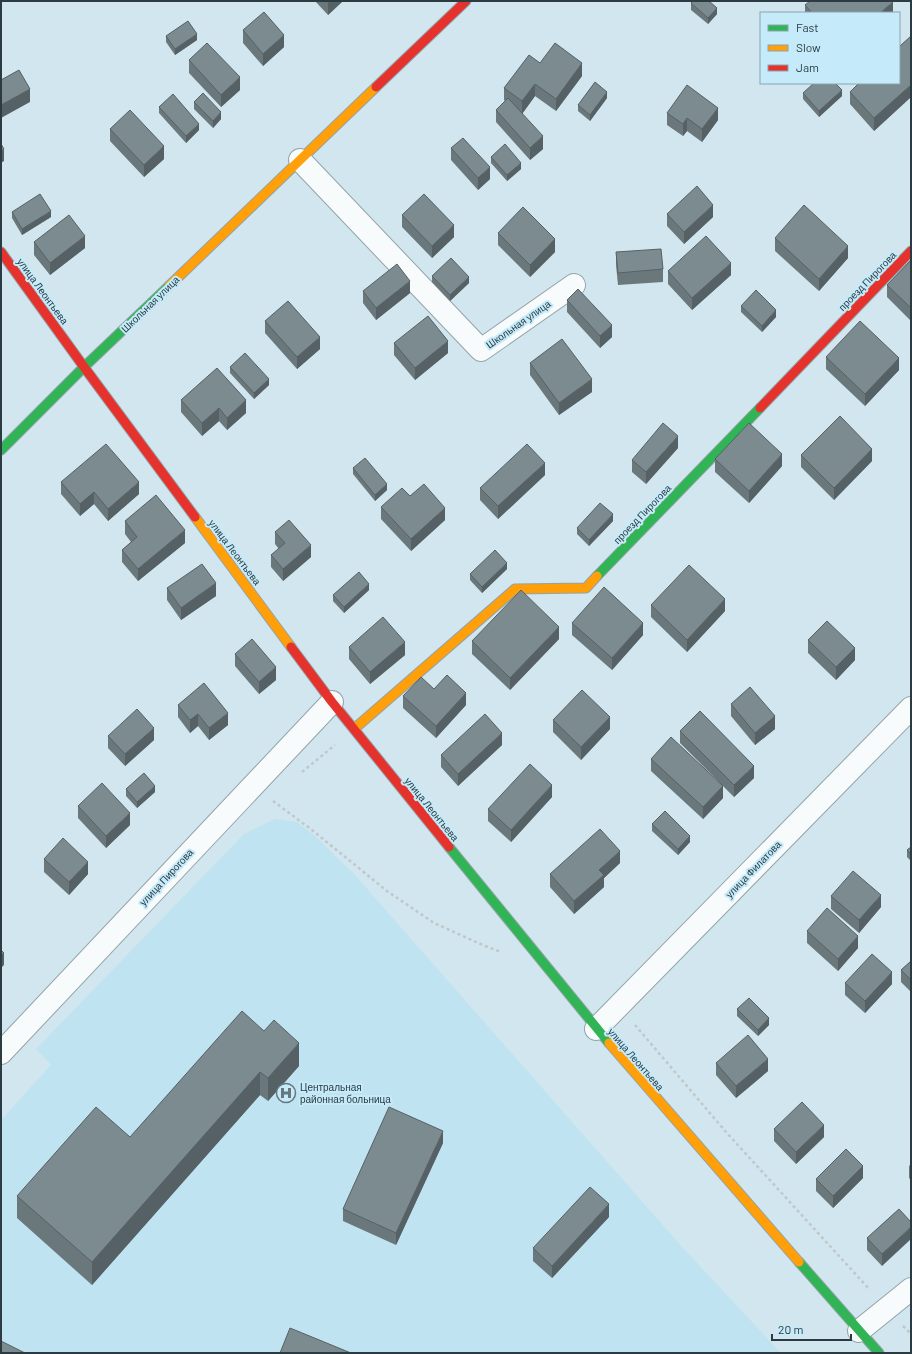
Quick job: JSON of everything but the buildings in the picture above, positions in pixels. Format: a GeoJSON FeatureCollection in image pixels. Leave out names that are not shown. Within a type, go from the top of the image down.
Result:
{"type":"FeatureCollection","features":[{"type":"Feature","properties":{"kind":"street","name":"Школьная улица"},"geometry":{"type":"LineString","coordinates":[[1,450],[84,367],[466,1]]}},
{"type":"Feature","properties":{"kind":"street","name":"Школьная улица"},"geometry":{"type":"LineString","coordinates":[[300,160],[481,350],[574,285]]}},
{"type":"Feature","properties":{"kind":"street","name":"проезд Пирогова"},"geometry":{"type":"LineString","coordinates":[[354,729],[514,589],[586,588],[911,251]]}},
{"type":"Feature","properties":{"kind":"street","name":"улица Леонтьева"},"geometry":{"type":"LineString","coordinates":[[1,252],[84,367],[332,702],[596,1030],[879,1353]]}},
{"type":"Feature","properties":{"kind":"street","name":"улица Пирогова"},"geometry":{"type":"LineString","coordinates":[[1,1053],[332,702]]}},
{"type":"Feature","properties":{"kind":"street","name":"улица Филатова"},"geometry":{"type":"LineString","coordinates":[[596,1030],[911,708]]}},
{"type":"Feature","properties":{"kind":"street"},"geometry":{"type":"LineString","coordinates":[[859,1331],[911,1288]]}},
{"type":"Feature","properties":{"kind":"path"},"geometry":{"type":"LineString","coordinates":[[270,799],[312,830],[386,891],[434,923],[505,954]]}},
{"type":"Feature","properties":{"kind":"path"},"geometry":{"type":"LineString","coordinates":[[619,1006],[726,1132],[911,1334]]}},
{"type":"Feature","properties":{"kind":"shaded area","name":"Центральная районная больница"},"geometry":{"type":"Polygon","coordinates":[[[275,819],[297,822],[315,836],[354,874],[683,1248],[781,1353],[1,1353],[1,1120],[51,1065],[36,1049],[244,834],[275,819]]]}},
{"type":"Feature","properties":{"kind":"traffic: fast"},"geometry":{"type":"LineString","coordinates":[[1,450],[84,367],[169,286]]}},
{"type":"Feature","properties":{"kind":"traffic: fast"},"geometry":{"type":"LineString","coordinates":[[597,576],[760,408]]}},
{"type":"Feature","properties":{"kind":"traffic: fast"},"geometry":{"type":"LineString","coordinates":[[449,847],[609,1043]]}},
{"type":"Feature","properties":{"kind":"traffic: fast"},"geometry":{"type":"LineString","coordinates":[[799,1262],[879,1353]]}},
{"type":"Feature","properties":{"kind":"traffic: slow"},"geometry":{"type":"LineString","coordinates":[[169,286],[376,87]]}},
{"type":"Feature","properties":{"kind":"traffic: slow"},"geometry":{"type":"LineString","coordinates":[[195,517],[291,647]]}},
{"type":"Feature","properties":{"kind":"traffic: slow"},"geometry":{"type":"LineString","coordinates":[[354,729],[515,589],[586,588],[597,576]]}},
{"type":"Feature","properties":{"kind":"traffic: slow"},"geometry":{"type":"LineString","coordinates":[[609,1043],[799,1262]]}},
{"type":"Feature","properties":{"kind":"traffic: jam"},"geometry":{"type":"LineString","coordinates":[[376,87],[466,1]]}},
{"type":"Feature","properties":{"kind":"traffic: jam"},"geometry":{"type":"LineString","coordinates":[[760,408],[911,251]]}},
{"type":"Feature","properties":{"kind":"traffic: jam"},"geometry":{"type":"LineString","coordinates":[[1,252],[195,517]]}},
{"type":"Feature","properties":{"kind":"traffic: jam"},"geometry":{"type":"LineString","coordinates":[[291,647],[332,702],[449,847]]}},
{"type":"Feature","properties":{"kind":"place","name":"Центральная районная больница"},"geometry":{"type":"Point","coordinates":[286,1093]}}]}
